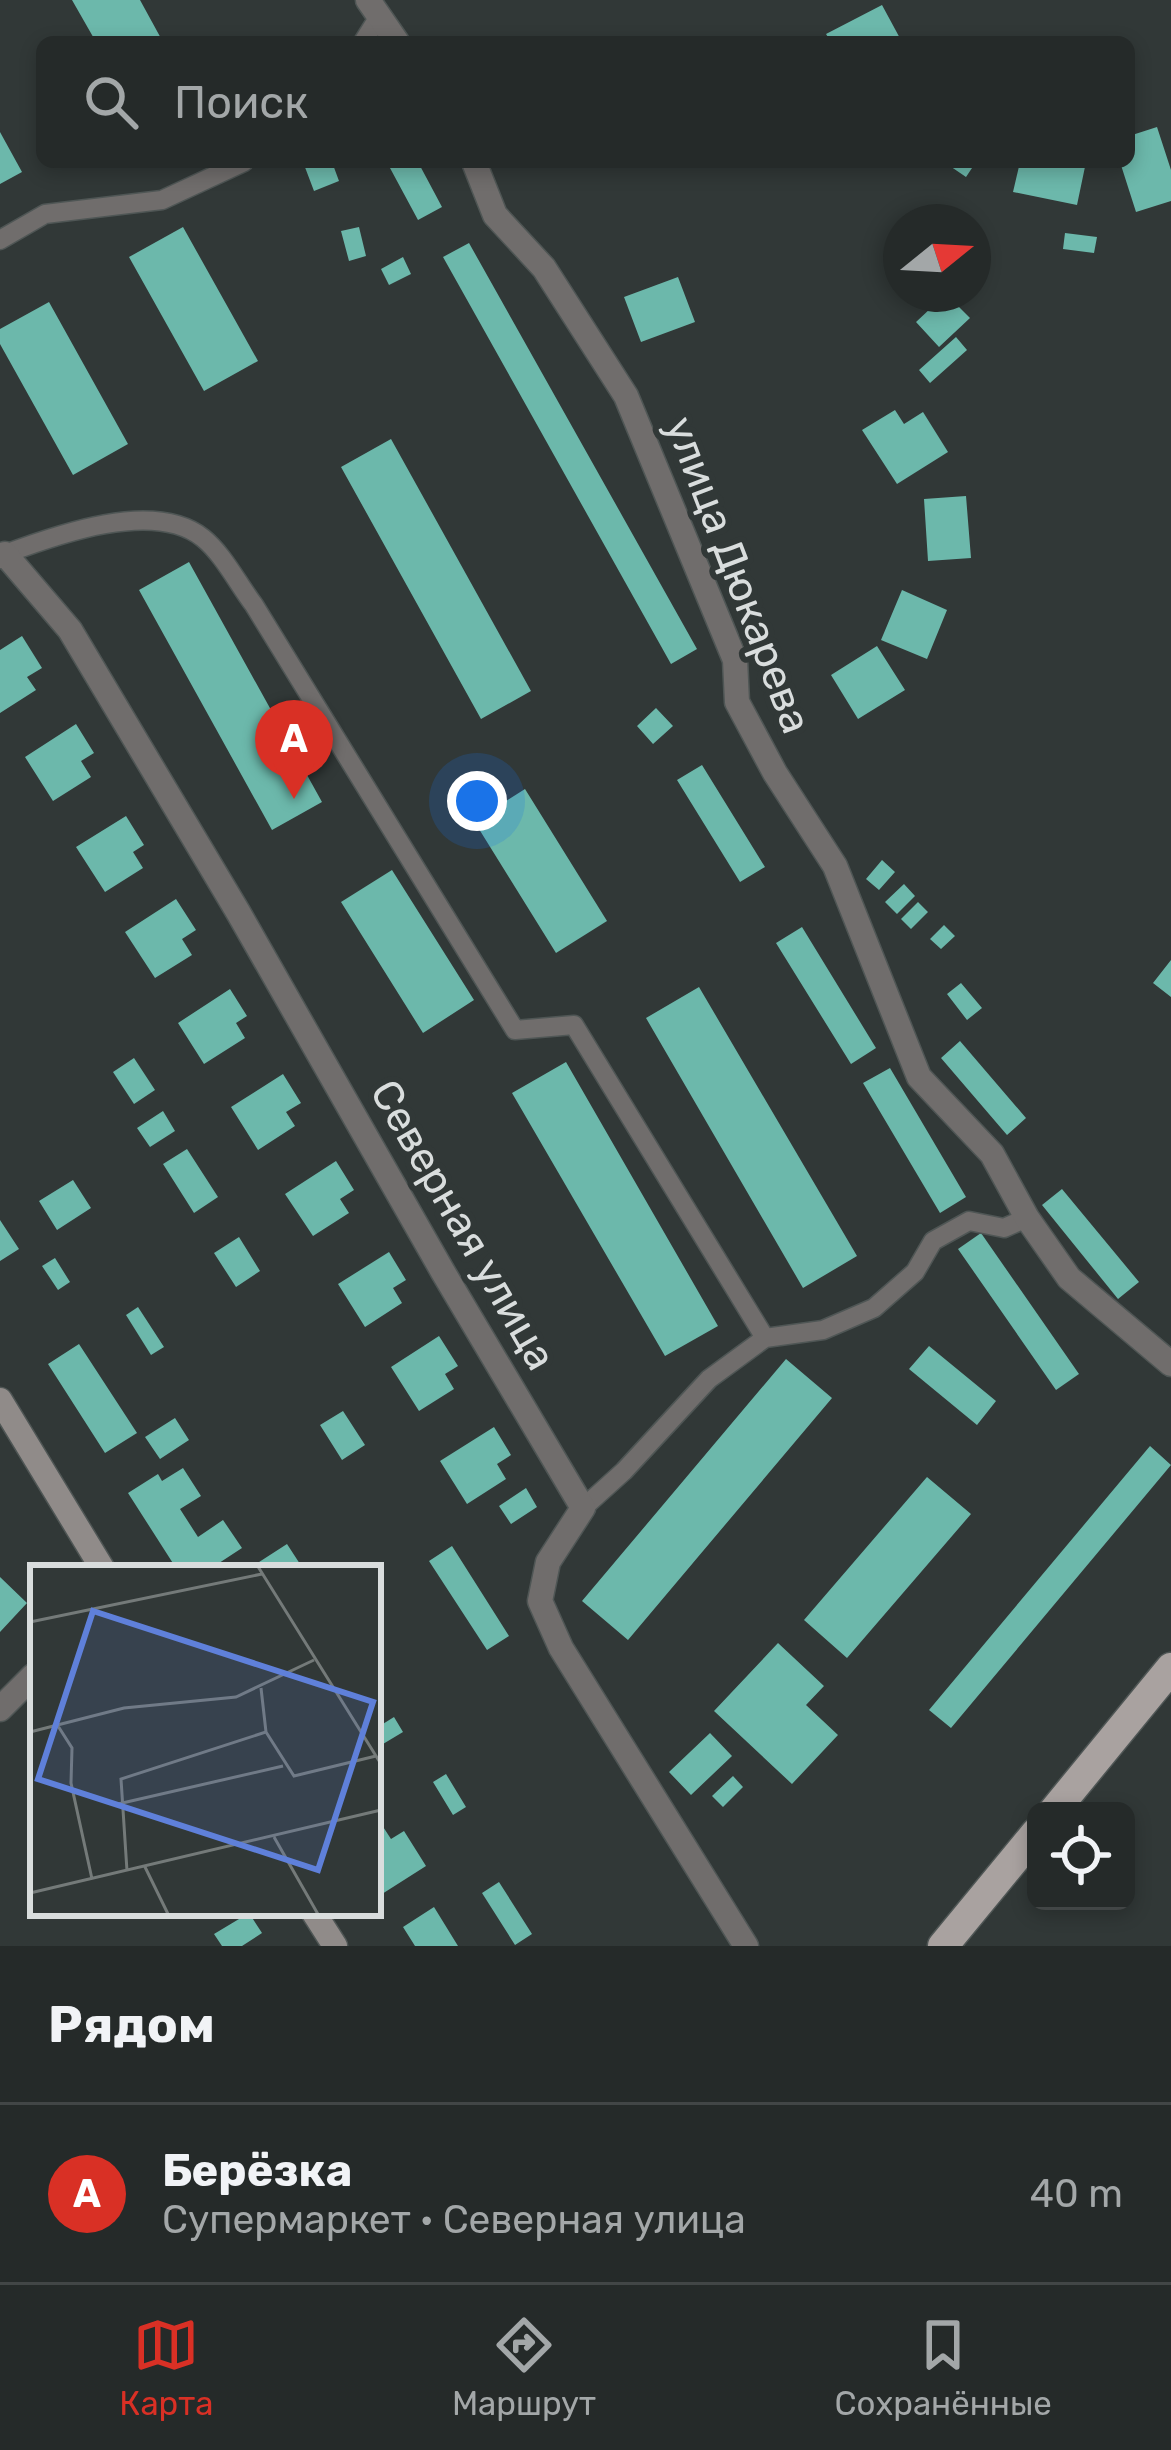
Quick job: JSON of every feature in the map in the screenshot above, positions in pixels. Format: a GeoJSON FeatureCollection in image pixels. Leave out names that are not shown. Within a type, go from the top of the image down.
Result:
{"type":"FeatureCollection","features":[{"type":"Feature","properties":{"kind":"main road"},"geometry":{"type":"LineString","coordinates":[[1061,1802],[1171,1668]]}},
{"type":"Feature","properties":{"kind":"main road"},"geometry":{"type":"LineString","coordinates":[[943,1946],[1027,1844]]}},
{"type":"Feature","properties":{"kind":"street"},"geometry":{"type":"LineString","coordinates":[[373,9],[393,36]]}},
{"type":"Feature","properties":{"kind":"street","name":"улица Дюкарева"},"geometry":{"type":"LineString","coordinates":[[476,168],[495,215],[544,268],[626,396],[734,660],[737,702],[775,773],[835,866],[919,1076],[992,1154],[1069,1278],[1171,1364]]}},
{"type":"Feature","properties":{"kind":"street","name":"Северная улица"},"geometry":{"type":"LineString","coordinates":[[3,555],[70,630],[584,1508]]}},
{"type":"Feature","properties":{"kind":"street"},"geometry":{"type":"LineString","coordinates":[[0,1400],[100,1565]]}},
{"type":"Feature","properties":{"kind":"street"},"geometry":{"type":"LineString","coordinates":[[584,1508],[548,1562],[540,1601],[561,1648],[746,1946]]}},
{"type":"Feature","properties":{"kind":"street"},"geometry":{"type":"LineString","coordinates":[[0,1709],[30,1679]]}},
{"type":"Feature","properties":{"kind":"street"},"geometry":{"type":"LineString","coordinates":[[316,1916],[335,1946]]}},
{"type":"Feature","properties":{"kind":"lane"},"geometry":{"type":"LineString","coordinates":[[0,240],[45,214],[162,200],[231,168]]}},
{"type":"Feature","properties":{"kind":"lane"},"geometry":{"type":"LineString","coordinates":[[3,555],[72,529],[150,522],[174,522],[205,539],[254,605],[515,1030],[574,1025],[765,1338]]}},
{"type":"Feature","properties":{"kind":"lane"},"geometry":{"type":"LineString","coordinates":[[584,1508],[709,1379],[765,1338],[823,1330],[874,1308],[915,1272],[933,1241],[969,1221],[1004,1228],[1028,1218]]}},
{"type":"Feature","properties":{"kind":"building"},"geometry":{"type":"Polygon","coordinates":[[[72,0],[140,0],[160,36],[93,36],[72,0]]]}},
{"type":"Feature","properties":{"kind":"building"},"geometry":{"type":"Polygon","coordinates":[[[882,5],[899,36],[827,36],[882,5]]]}},
{"type":"Feature","properties":{"kind":"building"},"geometry":{"type":"Polygon","coordinates":[[[1157,127],[1171,170],[1171,201],[1136,212],[1122,168],[1135,168],[1135,134],[1157,127]]]}},
{"type":"Feature","properties":{"kind":"building"},"geometry":{"type":"Polygon","coordinates":[[[0,132],[22,172],[0,184],[0,132]]]}},
{"type":"Feature","properties":{"kind":"building"},"geometry":{"type":"Polygon","coordinates":[[[305,168],[334,168],[339,181],[314,191],[305,168]]]}},
{"type":"Feature","properties":{"kind":"building"},"geometry":{"type":"Polygon","coordinates":[[[390,168],[421,168],[442,207],[418,220],[390,168]]]}},
{"type":"Feature","properties":{"kind":"building"},"geometry":{"type":"Polygon","coordinates":[[[1019,168],[1085,168],[1077,205],[1013,192],[1019,168]]]}},
{"type":"Feature","properties":{"kind":"building"},"geometry":{"type":"Polygon","coordinates":[[[183,227],[258,361],[204,391],[129,257],[183,227]]]}},
{"type":"Feature","properties":{"kind":"building"},"geometry":{"type":"Polygon","coordinates":[[[359,227],[366,256],[349,261],[341,231],[359,227]]]}},
{"type":"Feature","properties":{"kind":"building"},"geometry":{"type":"Polygon","coordinates":[[[1065,233],[1097,237],[1094,253],[1063,249],[1065,233]]]}},
{"type":"Feature","properties":{"kind":"building"},"geometry":{"type":"Polygon","coordinates":[[[469,243],[697,649],[671,664],[443,257],[469,243]]]}},
{"type":"Feature","properties":{"kind":"building"},"geometry":{"type":"Polygon","coordinates":[[[403,257],[411,274],[389,285],[381,269],[403,257]]]}},
{"type":"Feature","properties":{"kind":"building"},"geometry":{"type":"Polygon","coordinates":[[[678,277],[695,322],[641,342],[624,297],[678,277]]]}},
{"type":"Feature","properties":{"kind":"building"},"geometry":{"type":"Polygon","coordinates":[[[49,302],[128,444],[73,475],[0,344],[0,329],[49,302]]]}},
{"type":"Feature","properties":{"kind":"building"},"geometry":{"type":"Polygon","coordinates":[[[927,312],[964,312],[970,318],[939,347],[916,322],[927,312]]]}},
{"type":"Feature","properties":{"kind":"building"},"geometry":{"type":"Polygon","coordinates":[[[956,337],[967,350],[930,383],[919,370],[956,337]]]}},
{"type":"Feature","properties":{"kind":"building"},"geometry":{"type":"Polygon","coordinates":[[[895,410],[904,424],[923,412],[948,452],[897,484],[862,430],[895,410]]]}},
{"type":"Feature","properties":{"kind":"building"},"geometry":{"type":"Polygon","coordinates":[[[391,439],[531,691],[481,719],[341,467],[391,439]]]}},
{"type":"Feature","properties":{"kind":"building"},"geometry":{"type":"Polygon","coordinates":[[[966,496],[971,558],[928,561],[924,499],[966,496]]]}},
{"type":"Feature","properties":{"kind":"building"},"geometry":{"type":"Polygon","coordinates":[[[189,562],[322,802],[272,830],[139,590],[189,562]]]}},
{"type":"Feature","properties":{"kind":"building"},"geometry":{"type":"Polygon","coordinates":[[[902,590],[947,610],[927,659],[881,640],[902,590]]]}},
{"type":"Feature","properties":{"kind":"building"},"geometry":{"type":"Polygon","coordinates":[[[22,636],[42,668],[27,677],[36,690],[0,713],[0,650],[22,636]]]}},
{"type":"Feature","properties":{"kind":"building"},"geometry":{"type":"Polygon","coordinates":[[[877,646],[905,690],[858,719],[831,675],[877,646]]]}},
{"type":"Feature","properties":{"kind":"building"},"geometry":{"type":"Polygon","coordinates":[[[656,708],[673,726],[653,744],[637,726],[656,708]]]}},
{"type":"Feature","properties":{"kind":"building"},"geometry":{"type":"Polygon","coordinates":[[[76,724],[94,753],[81,761],[91,777],[53,801],[25,757],[76,724]]]}},
{"type":"Feature","properties":{"kind":"building"},"geometry":{"type":"Polygon","coordinates":[[[702,765],[765,867],[740,882],[677,780],[702,765]]]}},
{"type":"Feature","properties":{"kind":"building"},"geometry":{"type":"Polygon","coordinates":[[[525,789],[607,921],[556,953],[474,821],[525,789]]]}},
{"type":"Feature","properties":{"kind":"building"},"geometry":{"type":"Polygon","coordinates":[[[126,816],[144,845],[133,852],[143,868],[105,892],[76,847],[126,816]]]}},
{"type":"Feature","properties":{"kind":"building"},"geometry":{"type":"Polygon","coordinates":[[[882,860],[895,872],[879,890],[866,879],[882,860]]]}},
{"type":"Feature","properties":{"kind":"building"},"geometry":{"type":"Polygon","coordinates":[[[392,870],[474,1000],[423,1033],[341,902],[392,870]]]}},
{"type":"Feature","properties":{"kind":"building"},"geometry":{"type":"Polygon","coordinates":[[[904,884],[915,896],[897,914],[885,902],[904,884]]]}},
{"type":"Feature","properties":{"kind":"building"},"geometry":{"type":"Polygon","coordinates":[[[176,899],[196,930],[182,939],[192,955],[155,978],[125,932],[176,899]]]}},
{"type":"Feature","properties":{"kind":"building"},"geometry":{"type":"Polygon","coordinates":[[[918,902],[928,912],[911,929],[901,919],[918,902]]]}},
{"type":"Feature","properties":{"kind":"building"},"geometry":{"type":"Polygon","coordinates":[[[944,925],[955,936],[941,949],[930,939],[944,925]]]}},
{"type":"Feature","properties":{"kind":"building"},"geometry":{"type":"Polygon","coordinates":[[[802,927],[876,1048],[851,1064],[776,943],[802,927]]]}},
{"type":"Feature","properties":{"kind":"building"},"geometry":{"type":"Polygon","coordinates":[[[1171,960],[1171,997],[1153,983],[1171,960]]]}},
{"type":"Feature","properties":{"kind":"building"},"geometry":{"type":"Polygon","coordinates":[[[961,983],[982,1008],[967,1020],[947,994],[961,983]]]}},
{"type":"Feature","properties":{"kind":"building"},"geometry":{"type":"Polygon","coordinates":[[[699,987],[857,1256],[803,1288],[646,1018],[699,987]]]}},
{"type":"Feature","properties":{"kind":"building"},"geometry":{"type":"Polygon","coordinates":[[[230,989],[247,1016],[236,1023],[245,1038],[204,1064],[178,1023],[230,989]]]}},
{"type":"Feature","properties":{"kind":"building"},"geometry":{"type":"Polygon","coordinates":[[[960,1041],[1026,1118],[1007,1135],[941,1058],[960,1041]]]}},
{"type":"Feature","properties":{"kind":"building"},"geometry":{"type":"Polygon","coordinates":[[[134,1058],[155,1090],[134,1104],[113,1072],[134,1058]]]}},
{"type":"Feature","properties":{"kind":"building"},"geometry":{"type":"Polygon","coordinates":[[[566,1062],[718,1326],[665,1356],[512,1093],[566,1062]]]}},
{"type":"Feature","properties":{"kind":"building"},"geometry":{"type":"Polygon","coordinates":[[[890,1068],[966,1197],[940,1213],[863,1083],[890,1068]]]}},
{"type":"Feature","properties":{"kind":"building"},"geometry":{"type":"Polygon","coordinates":[[[283,1074],[301,1103],[286,1112],[295,1126],[258,1150],[231,1107],[283,1074]]]}},
{"type":"Feature","properties":{"kind":"building"},"geometry":{"type":"Polygon","coordinates":[[[163,1111],[175,1131],[150,1147],[137,1128],[163,1111]]]}},
{"type":"Feature","properties":{"kind":"building"},"geometry":{"type":"Polygon","coordinates":[[[187,1149],[218,1197],[194,1213],[163,1164],[187,1149]]]}},
{"type":"Feature","properties":{"kind":"building"},"geometry":{"type":"Polygon","coordinates":[[[336,1161],[354,1190],[340,1199],[349,1213],[313,1236],[285,1194],[336,1161]]]}},
{"type":"Feature","properties":{"kind":"building"},"geometry":{"type":"Polygon","coordinates":[[[73,1180],[91,1208],[57,1230],[39,1201],[73,1180]]]}},
{"type":"Feature","properties":{"kind":"building"},"geometry":{"type":"Polygon","coordinates":[[[1062,1189],[1139,1282],[1118,1299],[1042,1205],[1062,1189]]]}},
{"type":"Feature","properties":{"kind":"building"},"geometry":{"type":"Polygon","coordinates":[[[0,1220],[19,1249],[0,1261],[0,1220]]]}},
{"type":"Feature","properties":{"kind":"building"},"geometry":{"type":"Polygon","coordinates":[[[981,1233],[1079,1374],[1056,1390],[958,1249],[981,1233]]]}},
{"type":"Feature","properties":{"kind":"building"},"geometry":{"type":"Polygon","coordinates":[[[239,1237],[260,1271],[236,1287],[214,1253],[239,1237]]]}},
{"type":"Feature","properties":{"kind":"building"},"geometry":{"type":"Polygon","coordinates":[[[389,1252],[406,1280],[393,1288],[402,1303],[365,1327],[338,1284],[389,1252]]]}},
{"type":"Feature","properties":{"kind":"building"},"geometry":{"type":"Polygon","coordinates":[[[55,1258],[70,1282],[58,1290],[42,1266],[55,1258]]]}},
{"type":"Feature","properties":{"kind":"building"},"geometry":{"type":"Polygon","coordinates":[[[138,1307],[164,1347],[151,1355],[126,1315],[138,1307]]]}},
{"type":"Feature","properties":{"kind":"building"},"geometry":{"type":"Polygon","coordinates":[[[439,1336],[458,1366],[445,1374],[454,1389],[419,1411],[391,1367],[439,1336]]]}},
{"type":"Feature","properties":{"kind":"building"},"geometry":{"type":"Polygon","coordinates":[[[79,1344],[137,1433],[105,1453],[48,1364],[79,1344]]]}},
{"type":"Feature","properties":{"kind":"building"},"geometry":{"type":"Polygon","coordinates":[[[929,1346],[996,1401],[977,1425],[909,1369],[929,1346]]]}},
{"type":"Feature","properties":{"kind":"building"},"geometry":{"type":"Polygon","coordinates":[[[786,1359],[832,1398],[628,1640],[582,1601],[786,1359]]]}},
{"type":"Feature","properties":{"kind":"building"},"geometry":{"type":"Polygon","coordinates":[[[343,1411],[365,1445],[342,1460],[320,1425],[343,1411]]]}},
{"type":"Feature","properties":{"kind":"building"},"geometry":{"type":"Polygon","coordinates":[[[175,1418],[189,1440],[160,1459],[145,1437],[175,1418]]]}},
{"type":"Feature","properties":{"kind":"building"},"geometry":{"type":"Polygon","coordinates":[[[494,1427],[511,1455],[497,1464],[506,1479],[467,1504],[440,1461],[494,1427]]]}},
{"type":"Feature","properties":{"kind":"building"},"geometry":{"type":"Polygon","coordinates":[[[1150,1446],[1171,1465],[951,1728],[929,1710],[1150,1446]]]}},
{"type":"Feature","properties":{"kind":"building"},"geometry":{"type":"Polygon","coordinates":[[[183,1468],[201,1496],[180,1509],[198,1537],[223,1520],[242,1548],[216,1565],[174,1565],[128,1493],[158,1474],[162,1481],[183,1468]]]}},
{"type":"Feature","properties":{"kind":"building"},"geometry":{"type":"Polygon","coordinates":[[[927,1477],[971,1514],[847,1658],[804,1620],[927,1477]]]}},
{"type":"Feature","properties":{"kind":"building"},"geometry":{"type":"Polygon","coordinates":[[[526,1488],[537,1507],[511,1524],[499,1506],[526,1488]]]}},
{"type":"Feature","properties":{"kind":"building"},"geometry":{"type":"Polygon","coordinates":[[[287,1544],[300,1564],[257,1565],[287,1544]]]}},
{"type":"Feature","properties":{"kind":"building"},"geometry":{"type":"Polygon","coordinates":[[[452,1546],[509,1636],[487,1650],[429,1561],[452,1546]]]}},
{"type":"Feature","properties":{"kind":"building"},"geometry":{"type":"Polygon","coordinates":[[[0,1577],[27,1603],[0,1632],[0,1577]]]}},
{"type":"Feature","properties":{"kind":"building"},"geometry":{"type":"Polygon","coordinates":[[[778,1643],[824,1686],[806,1705],[838,1735],[792,1784],[714,1711],[778,1643]]]}},
{"type":"Feature","properties":{"kind":"building"},"geometry":{"type":"Polygon","coordinates":[[[394,1717],[403,1732],[381,1745],[381,1725],[394,1717]]]}},
{"type":"Feature","properties":{"kind":"building"},"geometry":{"type":"Polygon","coordinates":[[[710,1733],[732,1756],[691,1795],[669,1772],[710,1733]]]}},
{"type":"Feature","properties":{"kind":"building"},"geometry":{"type":"Polygon","coordinates":[[[446,1774],[466,1807],[453,1815],[433,1782],[446,1774]]]}},
{"type":"Feature","properties":{"kind":"building"},"geometry":{"type":"Polygon","coordinates":[[[733,1776],[743,1787],[723,1807],[712,1796],[733,1776]]]}},
{"type":"Feature","properties":{"kind":"building"},"geometry":{"type":"Polygon","coordinates":[[[381,1824],[391,1839],[404,1831],[426,1866],[382,1894],[381,1824]]]}},
{"type":"Feature","properties":{"kind":"building"},"geometry":{"type":"Polygon","coordinates":[[[499,1882],[532,1934],[515,1945],[482,1893],[499,1882]]]}},
{"type":"Feature","properties":{"kind":"building"},"geometry":{"type":"Polygon","coordinates":[[[434,1907],[458,1946],[415,1946],[403,1927],[434,1907]]]}},
{"type":"Feature","properties":{"kind":"building"},"geometry":{"type":"Polygon","coordinates":[[[244,1916],[251,1916],[262,1933],[242,1946],[222,1946],[214,1934],[244,1916]]]}},
{"type":"Feature","properties":{"kind":"place","name":"Берёзка"},"geometry":{"type":"Point","coordinates":[294,799]}}]}
